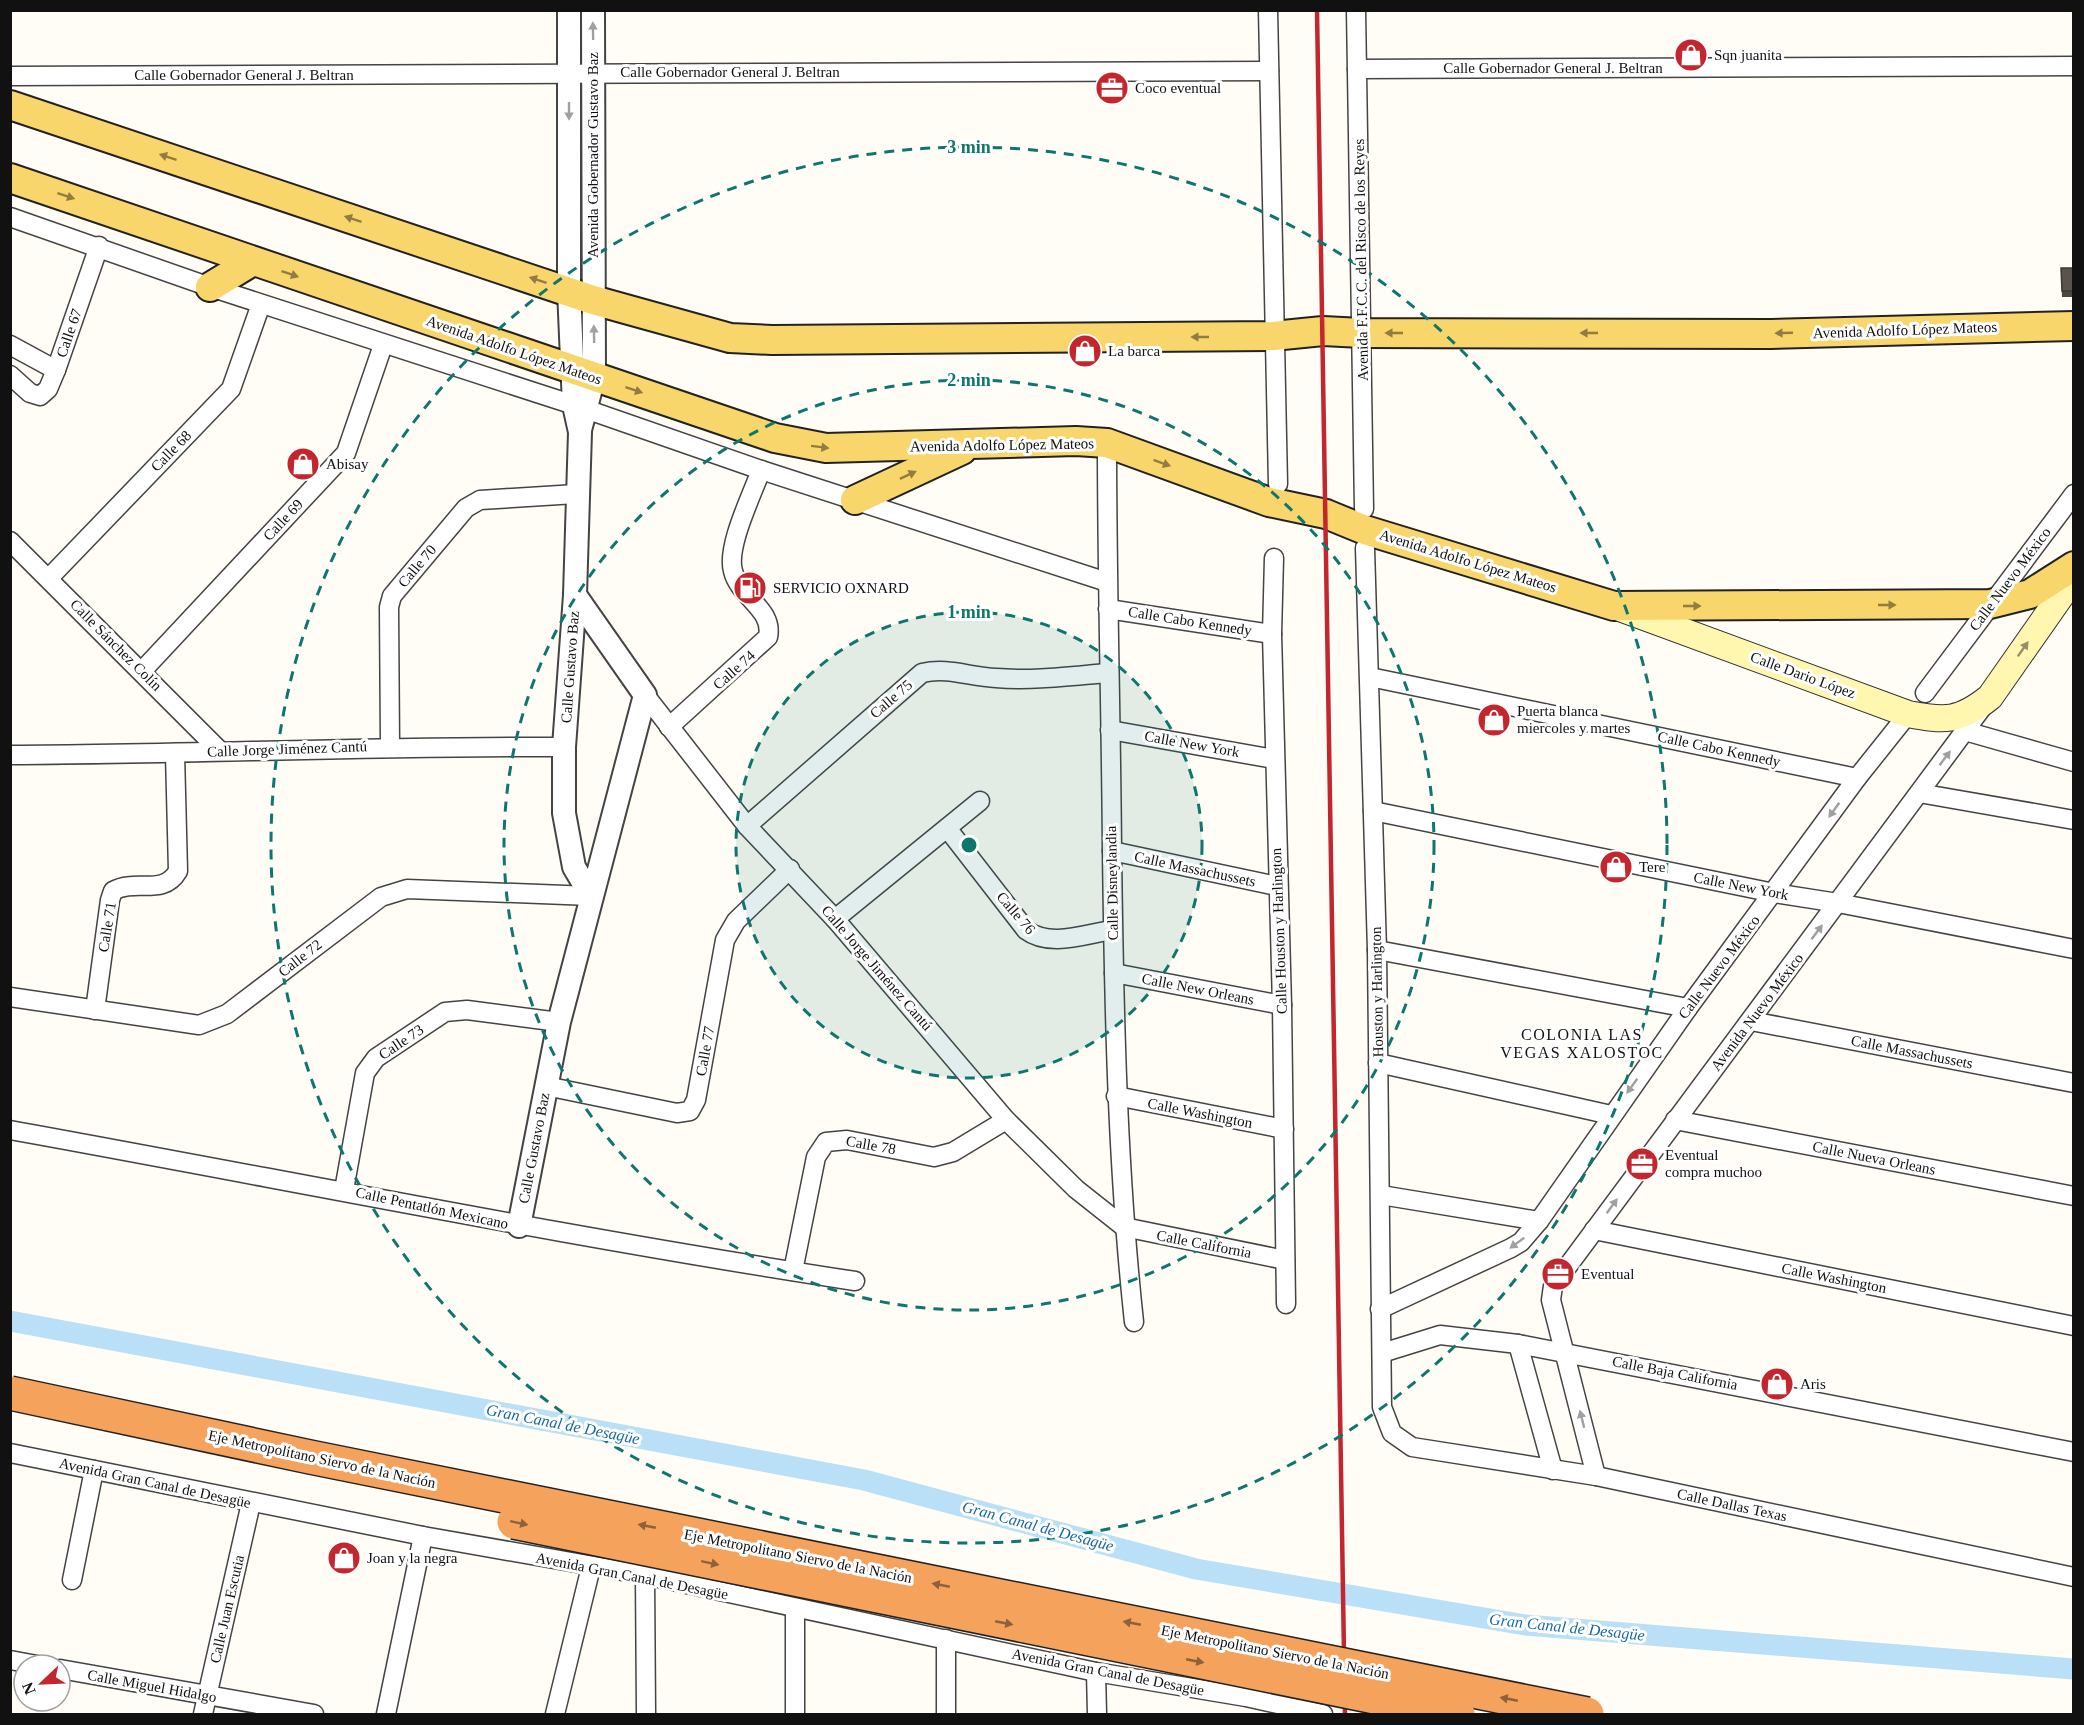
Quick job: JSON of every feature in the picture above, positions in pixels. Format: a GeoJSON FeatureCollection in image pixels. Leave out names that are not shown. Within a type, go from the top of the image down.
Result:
{"type":"FeatureCollection","features":[{"type":"Feature","properties":{"kind":"highway","name":"Eje Metropolitano Siervo de la Nación"},"geometry":{"type":"LineString","coordinates":[[10,1393],[310,1457],[1587,1714]]}},
{"type":"Feature","properties":{"kind":"highway","name":"Eje Metropolitano Siervo de la Nación"},"geometry":{"type":"LineString","coordinates":[[10,1414],[739,1569],[1458,1714]]}},
{"type":"Feature","properties":{"kind":"main road","name":"Avenida Adolfo López Mateos"},"geometry":{"type":"LineString","coordinates":[[10,105],[581,295],[730,338],[772,340],[1273,336],[1323,331],[1771,334],[2073,326]]}},
{"type":"Feature","properties":{"kind":"main road","name":"Avenida Adolfo López Mateos"},"geometry":{"type":"LineString","coordinates":[[10,178],[775,438],[826,448],[1076,441],[1107,443],[1269,502],[1326,513],[1365,530],[1614,606],[1990,604],[2030,594],[2073,566]]}},
{"type":"Feature","properties":{"kind":"main road"},"geometry":{"type":"LineString","coordinates":[[210,287],[253,261]]}},
{"type":"Feature","properties":{"kind":"main road"},"geometry":{"type":"LineString","coordinates":[[855,500],[973,445]]}},
{"type":"Feature","properties":{"kind":"main road","name":"Avenida Nuevo México"},"geometry":{"type":"LineString","coordinates":[[1990,698],[2073,577]]}},
{"type":"Feature","properties":{"kind":"main road","name":"Calle Dario López"},"geometry":{"type":"LineString","coordinates":[[1614,606],[1908,714],[1939,719],[1959,718],[1972,712],[1990,698]]}},
{"type":"Feature","properties":{"kind":"street","name":"Avenida Gobernador Gustavo Baz"},"geometry":{"type":"LineString","coordinates":[[569,10],[569,73],[581,295]]}},
{"type":"Feature","properties":{"kind":"street","name":"Avenida Gobernador Gustavo Baz"},"geometry":{"type":"LineString","coordinates":[[581,295],[594,72],[593,10]]}},
{"type":"Feature","properties":{"kind":"street"},"geometry":{"type":"LineString","coordinates":[[1268,10],[1273,336],[1278,483]]}},
{"type":"Feature","properties":{"kind":"street","name":"Avenida F.F.C.C. del Risco de los Reyes"},"geometry":{"type":"LineString","coordinates":[[1356,10],[1364,509]]}},
{"type":"Feature","properties":{"kind":"street","name":"Calle Gobernador General J. Beltran"},"geometry":{"type":"LineString","coordinates":[[1357,69],[2073,66]]}},
{"type":"Feature","properties":{"kind":"street","name":"Calle Gobernador General J. Beltran"},"geometry":{"type":"LineString","coordinates":[[10,76],[1269,71]]}},
{"type":"Feature","properties":{"kind":"street"},"geometry":{"type":"LineString","coordinates":[[10,217],[383,345],[580,407],[761,470],[1107,582]]}},
{"type":"Feature","properties":{"kind":"street","name":"Calle 67"},"geometry":{"type":"LineString","coordinates":[[10,345],[56,370],[99,246]]}},
{"type":"Feature","properties":{"kind":"street","name":"Calle Gustavo Baz"},"geometry":{"type":"LineString","coordinates":[[581,295],[583,373],[576,494],[575,595],[564,747],[564,813],[574,867],[591,896]]}},
{"type":"Feature","properties":{"kind":"street","name":"Calle 68"},"geometry":{"type":"LineString","coordinates":[[49,578],[229,391],[261,304]]}},
{"type":"Feature","properties":{"kind":"street","name":"Calle 69"},"geometry":{"type":"LineString","coordinates":[[142,671],[346,453],[383,345]]}},
{"type":"Feature","properties":{"kind":"street"},"geometry":{"type":"LineString","coordinates":[[10,375],[30,393],[40,396],[48,389],[56,370]]}},
{"type":"Feature","properties":{"kind":"street"},"geometry":{"type":"LineString","coordinates":[[682,443],[693,410]]}},
{"type":"Feature","properties":{"kind":"street","name":"Calle Disneylandia"},"geometry":{"type":"LineString","coordinates":[[1107,443],[1108,673],[1116,1096],[1124,1227],[1134,1322]]}},
{"type":"Feature","properties":{"kind":"street","name":"Calle 74"},"geometry":{"type":"LineString","coordinates":[[669,728],[768,638],[770,628],[767,618],[740,588],[732,570],[732,551],[761,470]]}},
{"type":"Feature","properties":{"kind":"street","name":"Calle 70"},"geometry":{"type":"LineString","coordinates":[[390,747],[389,607],[392,596],[466,507],[480,500],[576,494]]}},
{"type":"Feature","properties":{"kind":"street","name":"Calle Nuevo México"},"geometry":{"type":"LineString","coordinates":[[1925,693],[2073,494]]}},
{"type":"Feature","properties":{"kind":"street","name":"Calle Sánchez Colín"},"geometry":{"type":"LineString","coordinates":[[10,541],[219,750]]}},
{"type":"Feature","properties":{"kind":"street","name":"Houston y Harlington"},"geometry":{"type":"LineString","coordinates":[[1365,548],[1377,950],[1382,1407],[1392,1434]]}},
{"type":"Feature","properties":{"kind":"street","name":"Calle Houston y Harlington"},"geometry":{"type":"LineString","coordinates":[[1274,558],[1272,634],[1274,759],[1282,1005],[1286,1304]]}},
{"type":"Feature","properties":{"kind":"street"},"geometry":{"type":"LineString","coordinates":[[575,595],[645,695]]}},
{"type":"Feature","properties":{"kind":"street","name":"Calle Cabo Kennedy"},"geometry":{"type":"LineString","coordinates":[[1108,609],[1272,634]]}},
{"type":"Feature","properties":{"kind":"street","name":"Calle 75"},"geometry":{"type":"LineString","coordinates":[[747,826],[922,673],[939,669],[995,678],[1041,679],[1108,673]]}},
{"type":"Feature","properties":{"kind":"street","name":"Calle Cabo Kennedy"},"geometry":{"type":"LineString","coordinates":[[1370,677],[1857,778]]}},
{"type":"Feature","properties":{"kind":"street","name":"Calle Gustavo Baz"},"geometry":{"type":"LineString","coordinates":[[519,1226],[559,1022],[645,695]]}},
{"type":"Feature","properties":{"kind":"street","name":"Calle Jorge Jiménez Cantú"},"geometry":{"type":"LineString","coordinates":[[645,695],[747,826],[835,919],[1006,1120],[1076,1189],[1124,1227]]}},
{"type":"Feature","properties":{"kind":"street","name":"Avenida Nuevo México"},"geometry":{"type":"LineString","coordinates":[[1596,1476],[1551,1292],[1557,1279],[1990,698]]}},
{"type":"Feature","properties":{"kind":"street","name":"Calle Nuevo México"},"geometry":{"type":"LineString","coordinates":[[1380,1309],[1521,1242],[1539,1221],[1688,1008],[1857,778],[1908,714]]}},
{"type":"Feature","properties":{"kind":"street","name":"Calle New York"},"geometry":{"type":"LineString","coordinates":[[1110,730],[1274,759]]}},
{"type":"Feature","properties":{"kind":"street"},"geometry":{"type":"LineString","coordinates":[[1965,731],[2073,762]]}},
{"type":"Feature","properties":{"kind":"street","name":"Calle Jorge Jiménez Cantú"},"geometry":{"type":"LineString","coordinates":[[10,755],[175,754],[219,750],[390,747],[564,747]]}},
{"type":"Feature","properties":{"kind":"street","name":"Calle 71"},"geometry":{"type":"LineString","coordinates":[[95,1010],[113,891],[131,884],[161,886],[172,881],[178,872],[175,754]]}},
{"type":"Feature","properties":{"kind":"street"},"geometry":{"type":"LineString","coordinates":[[1919,793],[2073,820]]}},
{"type":"Feature","properties":{"kind":"street"},"geometry":{"type":"LineString","coordinates":[[835,919],[980,801]]}},
{"type":"Feature","properties":{"kind":"street","name":"Calle New York"},"geometry":{"type":"LineString","coordinates":[[1373,811],[1774,893],[1839,903],[2073,949]]}},
{"type":"Feature","properties":{"kind":"street","name":"Calle 76"},"geometry":{"type":"LineString","coordinates":[[947,828],[1026,930],[1035,937],[1047,940],[1113,930]]}},
{"type":"Feature","properties":{"kind":"street","name":"Calle Massachussets"},"geometry":{"type":"LineString","coordinates":[[1112,851],[1277,886]]}},
{"type":"Feature","properties":{"kind":"street","name":"Calle 77"},"geometry":{"type":"LineString","coordinates":[[546,1086],[677,1113],[690,1111],[696,1101],[724,940],[736,921],[790,869]]}},
{"type":"Feature","properties":{"kind":"street","name":"Calle 72"},"geometry":{"type":"LineString","coordinates":[[10,997],[199,1025],[227,1014],[381,897],[407,889],[591,896]]}},
{"type":"Feature","properties":{"kind":"street"},"geometry":{"type":"LineString","coordinates":[[1377,950],[1688,1008]]}},
{"type":"Feature","properties":{"kind":"street","name":"Calle New Orleans"},"geometry":{"type":"LineString","coordinates":[[1114,973],[1282,1005]]}},
{"type":"Feature","properties":{"kind":"street","name":"Calle 73"},"geometry":{"type":"LineString","coordinates":[[344,1190],[365,1073],[376,1058],[446,1012],[467,1010],[559,1022]]}},
{"type":"Feature","properties":{"kind":"street","name":"Calle Massachussets"},"geometry":{"type":"LineString","coordinates":[[1751,1021],[2073,1083]]}},
{"type":"Feature","properties":{"kind":"street"},"geometry":{"type":"LineString","coordinates":[[1378,1063],[1611,1115]]}},
{"type":"Feature","properties":{"kind":"street","name":"Calle Washington"},"geometry":{"type":"LineString","coordinates":[[1116,1096],[1284,1129]]}},
{"type":"Feature","properties":{"kind":"street","name":"Calle 78"},"geometry":{"type":"LineString","coordinates":[[793,1271],[816,1158],[826,1142],[847,1140],[934,1157],[953,1152],[1006,1120]]}},
{"type":"Feature","properties":{"kind":"street","name":"Calle Nueva Orleans"},"geometry":{"type":"LineString","coordinates":[[1675,1120],[2073,1196]]}},
{"type":"Feature","properties":{"kind":"street","name":"Calle Pentatlón Mexicano"},"geometry":{"type":"LineString","coordinates":[[10,1131],[344,1190],[519,1226],[855,1281]]}},
{"type":"Feature","properties":{"kind":"street"},"geometry":{"type":"LineString","coordinates":[[1381,1195],[1539,1221]]}},
{"type":"Feature","properties":{"kind":"street","name":"Calle California"},"geometry":{"type":"LineString","coordinates":[[1124,1227],[1285,1260]]}},
{"type":"Feature","properties":{"kind":"street","name":"Calle Washington"},"geometry":{"type":"LineString","coordinates":[[1594,1230],[2073,1326]]}},
{"type":"Feature","properties":{"kind":"street","name":"Calle Baja California"},"geometry":{"type":"LineString","coordinates":[[1382,1353],[1440,1335],[1518,1344],[1565,1351],[2073,1452]]}},
{"type":"Feature","properties":{"kind":"street"},"geometry":{"type":"LineString","coordinates":[[1518,1344],[1553,1470]]}},
{"type":"Feature","properties":{"kind":"street","name":"Calle Dallas Texas"},"geometry":{"type":"LineString","coordinates":[[1392,1434],[1412,1447],[1596,1476],[2073,1577]]}},
{"type":"Feature","properties":{"kind":"street","name":"Avenida Gran Canal de Desagüe"},"geometry":{"type":"LineString","coordinates":[[10,1453],[251,1503],[591,1567],[645,1575],[1246,1706],[1323,1714]]}},
{"type":"Feature","properties":{"kind":"street"},"geometry":{"type":"LineString","coordinates":[[72,1580],[94,1470]]}},
{"type":"Feature","properties":{"kind":"street","name":"Calle Juan Escutia"},"geometry":{"type":"LineString","coordinates":[[203,1714],[251,1503]]}},
{"type":"Feature","properties":{"kind":"street"},"geometry":{"type":"LineString","coordinates":[[386,1714],[423,1536]]}},
{"type":"Feature","properties":{"kind":"street"},"geometry":{"type":"LineString","coordinates":[[555,1714],[591,1567]]}},
{"type":"Feature","properties":{"kind":"street"},"geometry":{"type":"LineString","coordinates":[[645,1575],[646,1714]]}},
{"type":"Feature","properties":{"kind":"street"},"geometry":{"type":"LineString","coordinates":[[795,1609],[795,1714]]}},
{"type":"Feature","properties":{"kind":"street"},"geometry":{"type":"LineString","coordinates":[[946,1639],[946,1714]]}},
{"type":"Feature","properties":{"kind":"street","name":"Calle Miguel Hidalgo"},"geometry":{"type":"LineString","coordinates":[[72,1671],[314,1714]]}},
{"type":"Feature","properties":{"kind":"street"},"geometry":{"type":"LineString","coordinates":[[1096,1672],[1096,1714]]}},
{"type":"Feature","properties":{"kind":"building"},"geometry":{"type":"Polygon","coordinates":[[[2061,268],[2073,268],[2073,291],[2062,291],[2061,268]]]}},
{"type":"Feature","properties":{"kind":"waterway","name":"Gran Canal de Desagüe"},"geometry":{"type":"LineString","coordinates":[[10,1321],[864,1480],[1196,1569],[1525,1625],[2074,1669]]}},
{"type":"Feature","properties":{"kind":"railway"},"geometry":{"type":"LineString","coordinates":[[1317,10],[1345,1714]]}},
{"type":"Feature","properties":{"kind":"place","name":"Sqn juanita"},"geometry":{"type":"Point","coordinates":[1691,55]}},
{"type":"Feature","properties":{"kind":"place","name":"Coco eventual"},"geometry":{"type":"Point","coordinates":[1112,88]}},
{"type":"Feature","properties":{"kind":"place","name":"La barca"},"geometry":{"type":"Point","coordinates":[1085,351]}},
{"type":"Feature","properties":{"kind":"place","name":"Abisay"},"geometry":{"type":"Point","coordinates":[303,464]}},
{"type":"Feature","properties":{"kind":"place","name":"SERVICIO OXNARD"},"geometry":{"type":"Point","coordinates":[750,588]}},
{"type":"Feature","properties":{"kind":"place","name":"Puerta blanca miercoles y martes"},"geometry":{"type":"Point","coordinates":[1494,720]}},
{"type":"Feature","properties":{"kind":"place","name":"Tere"},"geometry":{"type":"Point","coordinates":[1616,867]}},
{"type":"Feature","properties":{"kind":"place","name":"Eventual compra muchoo"},"geometry":{"type":"Point","coordinates":[1642,1164]}},
{"type":"Feature","properties":{"kind":"place","name":"Eventual"},"geometry":{"type":"Point","coordinates":[1558,1274]}},
{"type":"Feature","properties":{"kind":"place","name":"Aris"},"geometry":{"type":"Point","coordinates":[1777,1384]}},
{"type":"Feature","properties":{"kind":"place","name":"Joan y la negra"},"geometry":{"type":"Point","coordinates":[344,1558]}},
{"type":"Feature","properties":{"kind":"district","name":"COLONIA LAS VEGAS XALOSTOC"},"geometry":{"type":"Point","coordinates":[1582,1043]}}]}
